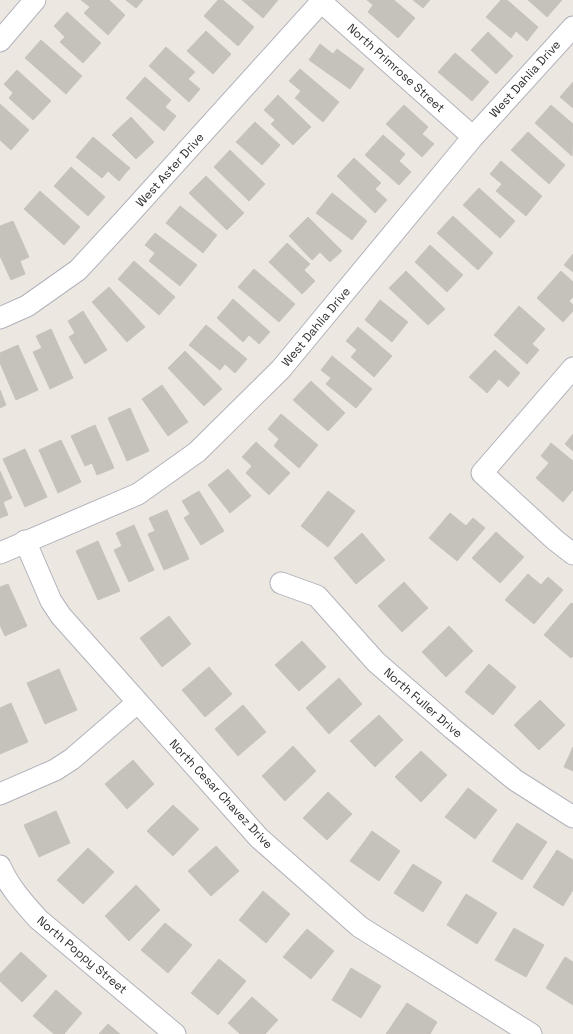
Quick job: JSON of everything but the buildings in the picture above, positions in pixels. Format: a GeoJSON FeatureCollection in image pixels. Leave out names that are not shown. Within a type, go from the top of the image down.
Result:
{"type":"FeatureCollection","features":[{"type":"Feature","properties":{"kind":"street"},"geometry":{"type":"LineString","coordinates":[[0,41],[35,0]]}},
{"type":"Feature","properties":{"kind":"street","name":"North Primrose Street"},"geometry":{"type":"LineString","coordinates":[[321,1],[473,136]]}},
{"type":"Feature","properties":{"kind":"street","name":"West Aster Drive"},"geometry":{"type":"LineString","coordinates":[[0,318],[27,306],[78,270],[132,213],[321,1]]}},
{"type":"Feature","properties":{"kind":"street","name":"West Dahlia Drive"},"geometry":{"type":"LineString","coordinates":[[0,553],[25,541],[138,494],[197,452],[281,369],[473,136],[573,27]]}},
{"type":"Feature","properties":{"kind":"street"},"geometry":{"type":"LineString","coordinates":[[573,368],[482,473],[555,540],[573,554]]}},
{"type":"Feature","properties":{"kind":"street","name":"North Cesar Chavez Drive"},"geometry":{"type":"LineString","coordinates":[[25,541],[51,601],[61,616],[259,838],[360,927],[531,1034]]}},
{"type":"Feature","properties":{"kind":"street","name":"North Fuller Drive"},"geometry":{"type":"LineString","coordinates":[[281,583],[316,596],[376,662],[453,729],[515,780],[573,817]]}},
{"type":"Feature","properties":{"kind":"street"},"geometry":{"type":"LineString","coordinates":[[0,794],[63,765],[80,754],[138,702]]}},
{"type":"Feature","properties":{"kind":"street","name":"North Poppy Street"},"geometry":{"type":"LineString","coordinates":[[0,866],[12,888],[38,919],[175,1034]]}}]}
